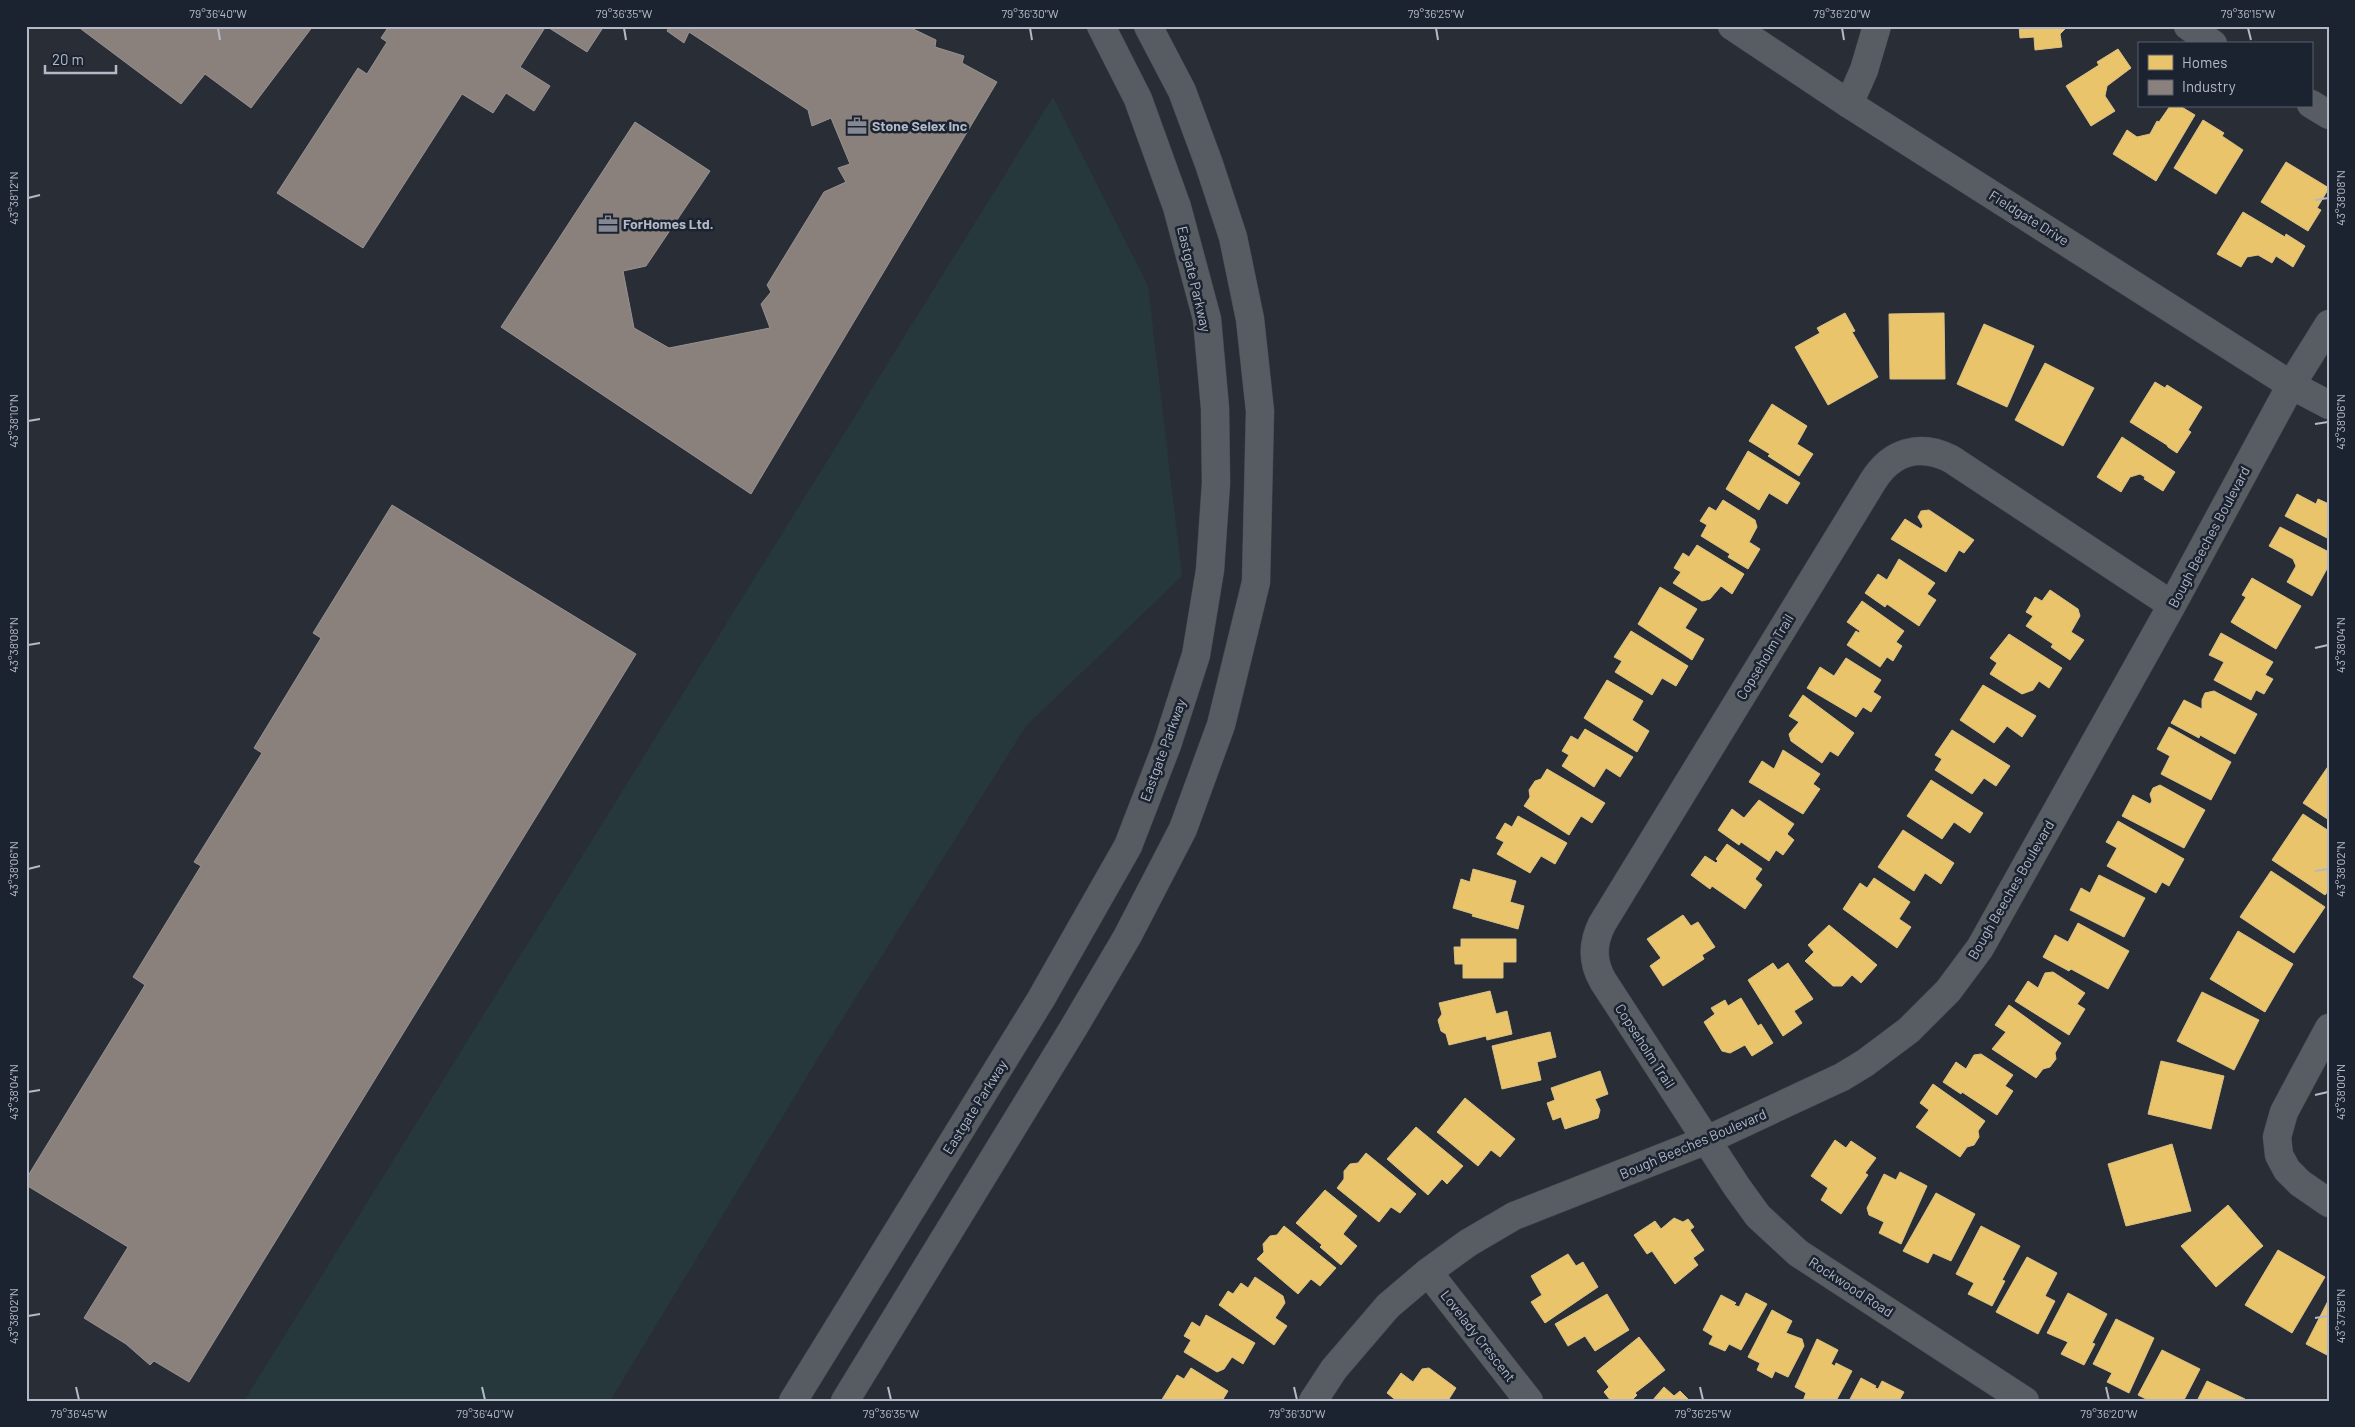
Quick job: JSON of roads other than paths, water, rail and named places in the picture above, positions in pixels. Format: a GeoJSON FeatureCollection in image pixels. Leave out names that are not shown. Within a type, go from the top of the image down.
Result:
{"type":"FeatureCollection","features":[{"type":"Feature","properties":{"kind":"main road","name":"Eastgate Parkway"},"geometry":{"type":"LineString","coordinates":[[793,1401],[1041,999],[1128,846],[1167,746],[1196,654],[1210,570],[1216,483],[1215,408],[1207,320],[1177,207],[1138,99],[1101,26]]}},
{"type":"Feature","properties":{"kind":"main road"},"geometry":{"type":"LineString","coordinates":[[845,1401],[1074,1027],[1127,937],[1183,829],[1221,725],[1256,582],[1260,411],[1250,319],[1233,237],[1209,164],[1182,91],[1148,26]]}},
{"type":"Feature","properties":{"kind":"street","name":"Fieldgate Drive"},"geometry":{"type":"LineString","coordinates":[[1732,26],[1849,104],[2292,385],[2329,405]]}},
{"type":"Feature","properties":{"kind":"street"},"geometry":{"type":"LineString","coordinates":[[1849,104],[1864,70],[1878,26]]}},
{"type":"Feature","properties":{"kind":"street"},"geometry":{"type":"LineString","coordinates":[[2188,26],[2210,42]]}},
{"type":"Feature","properties":{"kind":"street"},"geometry":{"type":"LineString","coordinates":[[2312,105],[2329,115]]}},
{"type":"Feature","properties":{"kind":"street","name":"Bough Beeches Boulevard"},"geometry":{"type":"LineString","coordinates":[[1313,1401],[1334,1369],[1388,1306],[1428,1272],[1468,1243],[1514,1216],[1707,1140],[1817,1089],[1866,1063],[1909,1030],[1948,991],[1980,948],[2172,605],[2292,385],[2329,324]]}},
{"type":"Feature","properties":{"kind":"street","name":"Copseholm Trail"},"geometry":{"type":"LineString","coordinates":[[1707,1140],[1603,982],[1595,963],[1595,942],[1602,924],[1880,470],[1891,460],[1905,454],[1927,451],[1941,454],[2172,605]]}},
{"type":"Feature","properties":{"kind":"street"},"geometry":{"type":"LineString","coordinates":[[2329,1028],[2284,1112],[2277,1137],[2280,1155],[2287,1170],[2300,1183],[2329,1202]]}},
{"type":"Feature","properties":{"kind":"street","name":"Rockwood Road"},"geometry":{"type":"LineString","coordinates":[[1707,1140],[1758,1216],[1798,1253],[2026,1401]]}},
{"type":"Feature","properties":{"kind":"street","name":"Lovelady Crescent"},"geometry":{"type":"LineString","coordinates":[[1428,1272],[1528,1401]]}},
{"type":"Feature","properties":{"kind":"place","name":"Stone Selex Inc"},"geometry":{"type":"Point","coordinates":[857,126]}},
{"type":"Feature","properties":{"kind":"place","name":"ForHomes Ltd."},"geometry":{"type":"Point","coordinates":[608,224]}}]}
